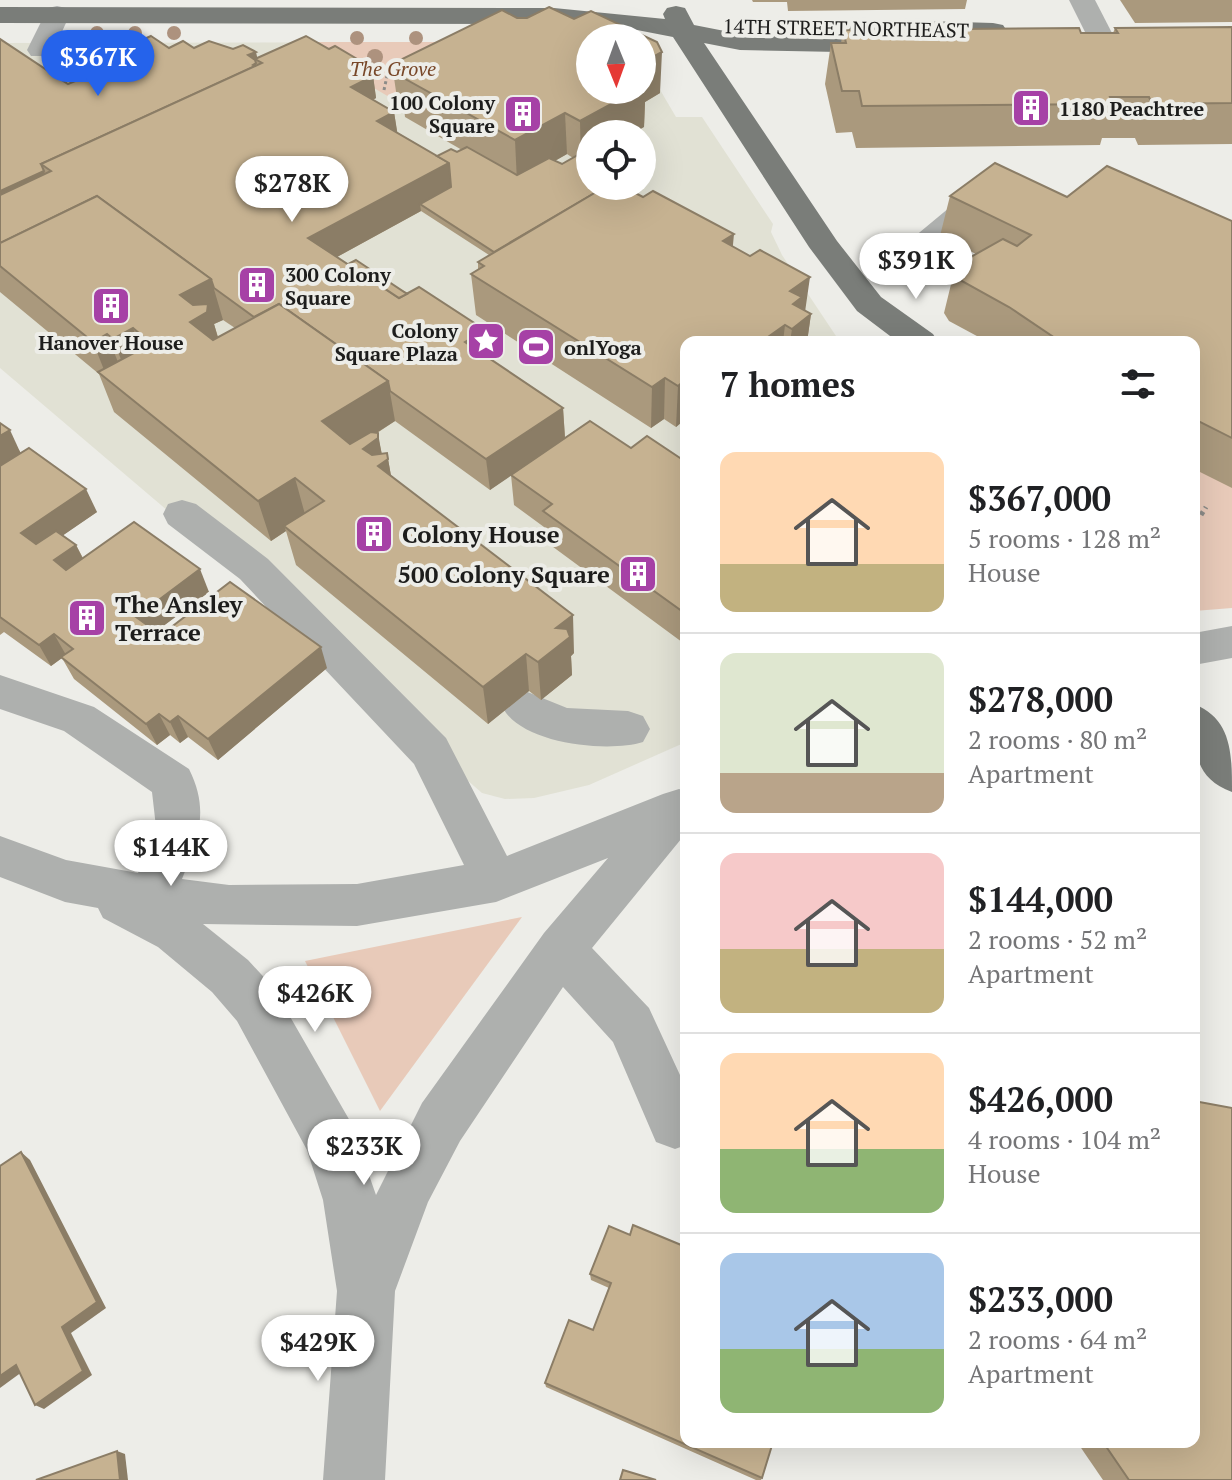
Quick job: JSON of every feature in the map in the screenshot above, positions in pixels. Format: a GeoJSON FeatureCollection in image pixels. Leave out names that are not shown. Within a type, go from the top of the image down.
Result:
{"type":"FeatureCollection","features":[{"type":"Feature","properties":{"kind":"main road"},"geometry":{"type":"LineString","coordinates":[[671,0],[682,30],[825,247],[869,304],[913,336]]}},
{"type":"Feature","properties":{"kind":"main road","name":"14TH STREET NORTHEAST"},"geometry":{"type":"LineString","coordinates":[[0,15],[119,8],[334,8],[623,20],[740,42],[1019,39]]}},
{"type":"Feature","properties":{"kind":"main road"},"geometry":{"type":"LineString","coordinates":[[1075,42],[1119,51]]}},
{"type":"Feature","properties":{"kind":"main road"},"geometry":{"type":"LineString","coordinates":[[869,304],[873,336]]}},
{"type":"Feature","properties":{"kind":"main road"},"geometry":{"type":"LineString","coordinates":[[1200,730],[1232,773]]}},
{"type":"Feature","properties":{"kind":"street"},"geometry":{"type":"LineString","coordinates":[[1082,0],[1119,51]]}},
{"type":"Feature","properties":{"kind":"street"},"geometry":{"type":"LineString","coordinates":[[41,50],[57,14]]}},
{"type":"Feature","properties":{"kind":"street"},"geometry":{"type":"LineString","coordinates":[[948,269],[932,245],[930,237],[934,233],[978,200],[1018,202]]}},
{"type":"Feature","properties":{"kind":"street"},"geometry":{"type":"LineString","coordinates":[[182,514],[254,569],[366,681],[430,751],[496,881]]}},
{"type":"Feature","properties":{"kind":"street"},"geometry":{"type":"LineString","coordinates":[[1200,648],[1232,642]]}},
{"type":"Feature","properties":{"kind":"street"},"geometry":{"type":"LineString","coordinates":[[0,692],[79,719],[173,782],[179,827],[152,897]]}},
{"type":"Feature","properties":{"kind":"street"},"geometry":{"type":"LineString","coordinates":[[525,708],[563,725],[628,729]]}},
{"type":"Feature","properties":{"kind":"street"},"geometry":{"type":"LineString","coordinates":[[65,881],[152,897],[229,906],[357,905],[496,881],[618,836],[680,808]]}},
{"type":"Feature","properties":{"kind":"street"},"geometry":{"type":"LineString","coordinates":[[366,1291],[406,1188],[441,1122],[561,949],[680,809]]}},
{"type":"Feature","properties":{"kind":"street"},"geometry":{"type":"LineString","coordinates":[[0,856],[131,907],[175,931],[230,976],[255,1004],[331,1140],[350,1200],[366,1291],[354,1480]]}},
{"type":"Feature","properties":{"kind":"street"},"geometry":{"type":"LineString","coordinates":[[561,949],[631,1025],[675,1123]]}},
{"type":"Feature","properties":{"kind":"path"},"geometry":{"type":"LineString","coordinates":[[384,90],[387,76]]}},
{"type":"Feature","properties":{"kind":"path"},"geometry":{"type":"LineString","coordinates":[[1201,515],[1206,507]]}},
{"type":"Feature","properties":{"kind":"shaded area"},"geometry":{"type":"Polygon","coordinates":[[[525,42],[576,80],[576,104],[656,104],[656,83],[676,117],[702,117],[773,224],[771,232],[782,255],[836,336],[680,336],[680,745],[589,785],[534,798],[505,799],[482,793],[467,780],[450,751],[0,368],[0,43],[525,42]]]}},
{"type":"Feature","properties":{"kind":"green space"},"geometry":{"type":"Polygon","coordinates":[[[67,40],[120,40],[118,56],[74,56],[62,48],[67,40]]]}},
{"type":"Feature","properties":{"kind":"green space","name":"The Grove"},"geometry":{"type":"Polygon","coordinates":[[[295,42],[494,42],[493,49],[391,98],[295,42]]]}},
{"type":"Feature","properties":{"kind":"green space"},"geometry":{"type":"Polygon","coordinates":[[[1200,469],[1232,486],[1232,608],[1200,611],[1200,469]]]}},
{"type":"Feature","properties":{"kind":"green space"},"geometry":{"type":"Polygon","coordinates":[[[522,917],[380,1111],[305,961],[522,917]]]}},
{"type":"Feature","properties":{"kind":"building"},"geometry":{"type":"Polygon","coordinates":[[[549,7],[574,19],[591,11],[619,24],[576,24],[576,104],[611,104],[582,120],[565,113],[515,140],[400,76],[407,72],[392,64],[502,10],[517,18],[527,18],[549,7]]]}},
{"type":"Feature","properties":{"kind":"building"},"geometry":{"type":"Polygon","coordinates":[[[1232,27],[1232,103],[1152,104],[1149,97],[1110,97],[1113,104],[862,106],[859,91],[842,91],[831,43],[846,43],[843,30],[1079,28],[1081,33],[1118,33],[1115,28],[1232,27]]]}},
{"type":"Feature","properties":{"kind":"building"},"geometry":{"type":"Polygon","coordinates":[[[151,36],[169,48],[183,41],[194,48],[209,41],[233,49],[243,45],[256,52],[248,55],[256,63],[41,164],[44,171],[0,191],[0,39],[68,84],[129,58],[117,51],[151,36]]]}},
{"type":"Feature","properties":{"kind":"building","name":"300 Colony Square"},"geometry":{"type":"Polygon","coordinates":[[[306,36],[329,49],[335,46],[372,68],[360,73],[369,78],[351,87],[394,112],[377,121],[449,163],[308,238],[399,298],[419,287],[485,330],[465,342],[563,408],[486,459],[390,391],[388,381],[279,304],[254,317],[214,288],[211,279],[97,196],[0,243],[0,195],[51,171],[41,164],[262,63],[255,59],[306,36]]]}},
{"type":"Feature","properties":{"kind":"building"},"geometry":{"type":"Polygon","coordinates":[[[656,42],[657,42],[662,52],[656,55],[656,42]]]}},
{"type":"Feature","properties":{"kind":"building"},"geometry":{"type":"Polygon","coordinates":[[[467,147],[517,175],[549,158],[562,164],[576,156],[576,200],[583,200],[494,252],[420,204],[451,187],[449,163],[437,156],[451,149],[457,152],[467,147]]]}},
{"type":"Feature","properties":{"kind":"building"},"geometry":{"type":"Polygon","coordinates":[[[995,163],[1067,197],[1107,166],[1232,221],[1232,438],[1200,422],[1200,336],[1052,336],[960,280],[954,272],[960,263],[1003,239],[1017,246],[1031,235],[950,196],[995,163]]]}},
{"type":"Feature","properties":{"kind":"building"},"geometry":{"type":"Polygon","coordinates":[[[656,193],[734,234],[723,241],[750,256],[760,250],[810,277],[790,291],[802,297],[793,304],[811,314],[792,329],[785,325],[769,336],[680,336],[680,384],[665,378],[652,387],[471,274],[484,266],[478,262],[583,200],[656,200],[656,193]]]}},
{"type":"Feature","properties":{"kind":"building"},"geometry":{"type":"Polygon","coordinates":[[[97,196],[211,279],[180,295],[193,305],[208,304],[207,312],[190,322],[213,340],[279,304],[388,381],[322,421],[350,444],[371,432],[378,433],[378,438],[363,449],[372,455],[387,453],[388,459],[378,466],[573,615],[556,628],[567,629],[570,637],[538,662],[526,654],[483,687],[284,526],[324,501],[295,478],[258,501],[98,372],[145,347],[140,343],[147,340],[133,328],[113,339],[107,334],[93,342],[0,266],[0,243],[97,196]]]}},
{"type":"Feature","properties":{"kind":"building"},"geometry":{"type":"Polygon","coordinates":[[[356,260],[407,294],[399,298],[348,264],[356,260]]]}},
{"type":"Feature","properties":{"kind":"building","name":"500 Colony Square"},"geometry":{"type":"Polygon","coordinates":[[[590,421],[631,448],[647,436],[680,458],[680,610],[543,511],[552,504],[511,475],[590,421]]]}},
{"type":"Feature","properties":{"kind":"building"},"geometry":{"type":"Polygon","coordinates":[[[0,423],[10,430],[0,436],[0,423]]]}},
{"type":"Feature","properties":{"kind":"building","name":"The Ansley Terrace"},"geometry":{"type":"Polygon","coordinates":[[[29,448],[86,489],[21,533],[36,544],[56,531],[76,545],[54,560],[66,570],[134,522],[200,569],[136,617],[161,635],[230,582],[321,647],[208,739],[178,716],[170,722],[159,714],[146,724],[61,657],[73,649],[54,634],[39,645],[0,617],[0,466],[29,448]]]}},
{"type":"Feature","properties":{"kind":"building"},"geometry":{"type":"Polygon","coordinates":[[[1200,1102],[1232,1108],[1232,1480],[1129,1480],[1107,1448],[1200,1448],[1200,1102]]]}},
{"type":"Feature","properties":{"kind":"building"},"geometry":{"type":"Polygon","coordinates":[[[21,1152],[97,1302],[62,1327],[83,1371],[35,1405],[16,1365],[0,1376],[0,1166],[21,1152]]]}},
{"type":"Feature","properties":{"kind":"building"},"geometry":{"type":"Polygon","coordinates":[[[633,1225],[680,1245],[680,1442],[545,1383],[569,1320],[593,1330],[611,1283],[590,1274],[609,1226],[630,1235],[633,1225]]]}},
{"type":"Feature","properties":{"kind":"building"},"geometry":{"type":"Polygon","coordinates":[[[693,1448],[771,1448],[762,1478],[693,1448]]]}},
{"type":"Feature","properties":{"kind":"building"},"geometry":{"type":"Polygon","coordinates":[[[117,1451],[120,1480],[36,1480],[117,1451]]]}},
{"type":"Feature","properties":{"kind":"building"},"geometry":{"type":"Polygon","coordinates":[[[623,1470],[656,1480],[620,1480],[623,1470]]]}},
{"type":"Feature","properties":{"kind":"place","name":"1180 Peachtree"},"geometry":{"type":"Point","coordinates":[1031,108]}},
{"type":"Feature","properties":{"kind":"place","name":"100 Colony Square"},"geometry":{"type":"Point","coordinates":[523,114]}},
{"type":"Feature","properties":{"kind":"place","name":"300 Colony Square"},"geometry":{"type":"Point","coordinates":[257,285]}},
{"type":"Feature","properties":{"kind":"place","name":"Hanover House"},"geometry":{"type":"Point","coordinates":[111,306]}},
{"type":"Feature","properties":{"kind":"place","name":"Colony Square Plaza"},"geometry":{"type":"Point","coordinates":[486,341]}},
{"type":"Feature","properties":{"kind":"place","name":"onlYoga"},"geometry":{"type":"Point","coordinates":[536,347]}},
{"type":"Feature","properties":{"kind":"place","name":"Colony House"},"geometry":{"type":"Point","coordinates":[374,534]}},
{"type":"Feature","properties":{"kind":"place","name":"500 Colony Square"},"geometry":{"type":"Point","coordinates":[638,574]}},
{"type":"Feature","properties":{"kind":"place","name":"The Ansley Terrace"},"geometry":{"type":"Point","coordinates":[87,618]}}]}
